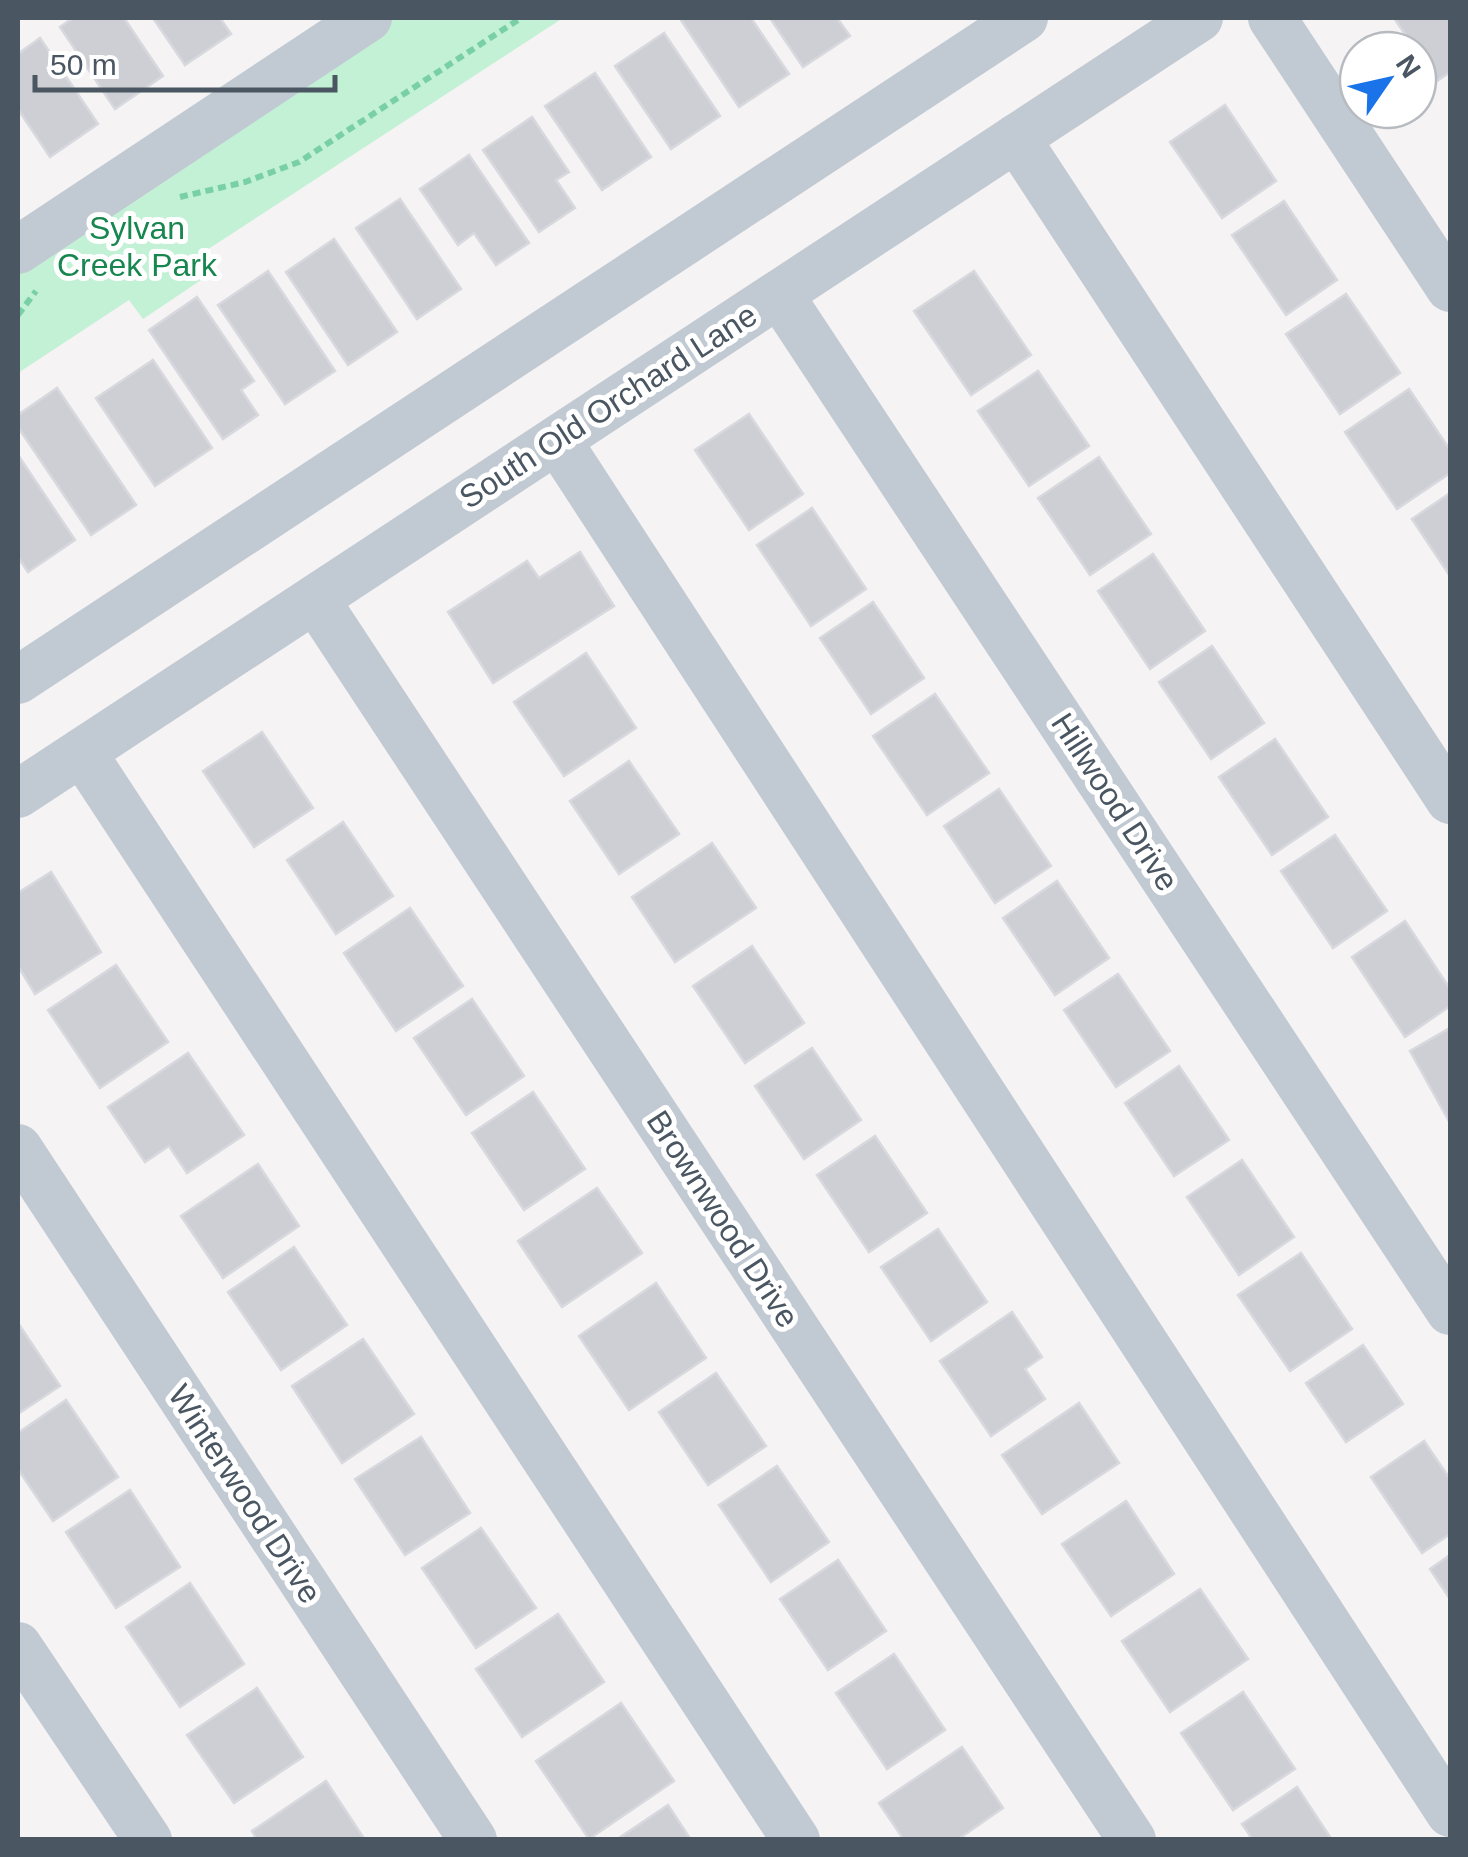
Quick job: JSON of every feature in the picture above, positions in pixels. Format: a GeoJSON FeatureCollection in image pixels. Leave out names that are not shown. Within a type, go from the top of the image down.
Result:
{"type":"FeatureCollection","features":[{"type":"Feature","properties":{"kind":"street"},"geometry":{"type":"LineString","coordinates":[[29,268],[368,18]]}},
{"type":"Feature","properties":{"kind":"street"},"geometry":{"type":"LineString","coordinates":[[18,680],[1024,18]]}},
{"type":"Feature","properties":{"kind":"street","name":"South Old Orchard Lane"},"geometry":{"type":"LineString","coordinates":[[18,794],[1200,18]]}},
{"type":"Feature","properties":{"kind":"street"},"geometry":{"type":"LineString","coordinates":[[1272,18],[1450,288]]}},
{"type":"Feature","properties":{"kind":"street"},"geometry":{"type":"LineString","coordinates":[[1016,138],[1450,800]]}},
{"type":"Feature","properties":{"kind":"street","name":"Hillwood Drive"},"geometry":{"type":"LineString","coordinates":[[780,294],[1450,1311]]}},
{"type":"Feature","properties":{"kind":"street"},"geometry":{"type":"LineString","coordinates":[[556,440],[1450,1813]]}},
{"type":"Feature","properties":{"kind":"street","name":"Brownwood Drive"},"geometry":{"type":"LineString","coordinates":[[314,599],[1132,1840]]}},
{"type":"Feature","properties":{"kind":"street"},"geometry":{"type":"LineString","coordinates":[[82,752],[796,1840]]}},
{"type":"Feature","properties":{"kind":"street","name":"Winterwood Drive"},"geometry":{"type":"LineString","coordinates":[[18,1148],[473,1840]]}},
{"type":"Feature","properties":{"kind":"street"},"geometry":{"type":"LineString","coordinates":[[18,1646],[148,1840]]}},
{"type":"Feature","properties":{"kind":"path"},"geometry":{"type":"LineString","coordinates":[[166,200],[246,182],[299,162],[520,18]]}},
{"type":"Feature","properties":{"kind":"path"},"geometry":{"type":"LineString","coordinates":[[18,314],[29,268]]}},
{"type":"Feature","properties":{"kind":"green space","name":"Sylvan Creek Park"},"geometry":{"type":"Polygon","coordinates":[[[389,18],[563,18],[193,259],[204,278],[143,319],[129,300],[18,373],[18,261],[389,18]]]}},
{"type":"Feature","properties":{"kind":"building"},"geometry":{"type":"Polygon","coordinates":[[[73,18],[124,18],[163,76],[115,109],[60,27],[73,18]]]}},
{"type":"Feature","properties":{"kind":"building"},"geometry":{"type":"Polygon","coordinates":[[[153,18],[220,18],[231,34],[185,65],[153,18]]]}},
{"type":"Feature","properties":{"kind":"building"},"geometry":{"type":"Polygon","coordinates":[[[751,18],[789,74],[739,107],[681,20],[751,18]]]}},
{"type":"Feature","properties":{"kind":"building"},"geometry":{"type":"Polygon","coordinates":[[[770,18],[837,18],[850,36],[803,67],[770,18]]]}},
{"type":"Feature","properties":{"kind":"building"},"geometry":{"type":"Polygon","coordinates":[[[1394,18],[1450,18],[1450,72],[1438,80],[1438,30],[1402,30],[1394,18]]]}},
{"type":"Feature","properties":{"kind":"building"},"geometry":{"type":"Polygon","coordinates":[[[664,33],[720,116],[671,149],[615,66],[664,33]]]}},
{"type":"Feature","properties":{"kind":"building"},"geometry":{"type":"Polygon","coordinates":[[[40,38],[98,124],[50,157],[18,109],[18,54],[40,38]]]}},
{"type":"Feature","properties":{"kind":"building"},"geometry":{"type":"Polygon","coordinates":[[[595,73],[651,157],[602,190],[545,106],[595,73]]]}},
{"type":"Feature","properties":{"kind":"building"},"geometry":{"type":"Polygon","coordinates":[[[1225,105],[1276,181],[1222,218],[1170,142],[1225,105]]]}},
{"type":"Feature","properties":{"kind":"building"},"geometry":{"type":"Polygon","coordinates":[[[532,117],[569,172],[556,180],[575,208],[539,232],[483,150],[532,117]]]}},
{"type":"Feature","properties":{"kind":"building"},"geometry":{"type":"Polygon","coordinates":[[[469,155],[529,243],[496,265],[474,233],[458,245],[420,189],[469,155]]]}},
{"type":"Feature","properties":{"kind":"building"},"geometry":{"type":"Polygon","coordinates":[[[400,199],[461,289],[417,319],[356,228],[400,199]]]}},
{"type":"Feature","properties":{"kind":"building"},"geometry":{"type":"Polygon","coordinates":[[[1284,201],[1337,280],[1286,315],[1232,235],[1284,201]]]}},
{"type":"Feature","properties":{"kind":"building"},"geometry":{"type":"Polygon","coordinates":[[[334,239],[397,332],[348,365],[286,272],[334,239]]]}},
{"type":"Feature","properties":{"kind":"building"},"geometry":{"type":"Polygon","coordinates":[[[268,271],[335,371],[285,404],[218,305],[268,271]]]}},
{"type":"Feature","properties":{"kind":"building"},"geometry":{"type":"Polygon","coordinates":[[[974,271],[1031,355],[971,395],[914,311],[974,271]]]}},
{"type":"Feature","properties":{"kind":"building"},"geometry":{"type":"Polygon","coordinates":[[[1346,294],[1400,373],[1340,414],[1286,334],[1346,294]]]}},
{"type":"Feature","properties":{"kind":"building"},"geometry":{"type":"Polygon","coordinates":[[[197,297],[254,381],[241,390],[258,415],[223,439],[149,330],[197,297]]]}},
{"type":"Feature","properties":{"kind":"building"},"geometry":{"type":"Polygon","coordinates":[[[153,360],[212,448],[155,486],[96,398],[153,360]]]}},
{"type":"Feature","properties":{"kind":"building"},"geometry":{"type":"Polygon","coordinates":[[[1038,371],[1089,446],[1029,486],[978,411],[1038,371]]]}},
{"type":"Feature","properties":{"kind":"building"},"geometry":{"type":"Polygon","coordinates":[[[57,388],[136,505],[91,535],[18,427],[18,415],[57,388]]]}},
{"type":"Feature","properties":{"kind":"building"},"geometry":{"type":"Polygon","coordinates":[[[1409,389],[1450,450],[1450,473],[1397,509],[1345,432],[1409,389]]]}},
{"type":"Feature","properties":{"kind":"building"},"geometry":{"type":"Polygon","coordinates":[[[749,414],[803,494],[749,530],[695,450],[749,414]]]}},
{"type":"Feature","properties":{"kind":"building"},"geometry":{"type":"Polygon","coordinates":[[[18,455],[75,540],[28,572],[18,557],[18,455]]]}},
{"type":"Feature","properties":{"kind":"building"},"geometry":{"type":"Polygon","coordinates":[[[1099,457],[1151,534],[1090,575],[1038,498],[1099,457]]]}},
{"type":"Feature","properties":{"kind":"building"},"geometry":{"type":"Polygon","coordinates":[[[1450,493],[1450,576],[1412,519],[1450,493]]]}},
{"type":"Feature","properties":{"kind":"building"},"geometry":{"type":"Polygon","coordinates":[[[812,508],[866,589],[811,626],[757,545],[812,508]]]}},
{"type":"Feature","properties":{"kind":"building"},"geometry":{"type":"Polygon","coordinates":[[[580,552],[614,606],[493,683],[448,612],[527,561],[539,578],[580,552]]]}},
{"type":"Feature","properties":{"kind":"building"},"geometry":{"type":"Polygon","coordinates":[[[1153,554],[1205,631],[1150,669],[1098,591],[1153,554]]]}},
{"type":"Feature","properties":{"kind":"building"},"geometry":{"type":"Polygon","coordinates":[[[873,602],[924,678],[871,714],[820,638],[873,602]]]}},
{"type":"Feature","properties":{"kind":"building"},"geometry":{"type":"Polygon","coordinates":[[[1212,646],[1264,723],[1211,759],[1159,682],[1212,646]]]}},
{"type":"Feature","properties":{"kind":"building"},"geometry":{"type":"Polygon","coordinates":[[[586,653],[636,728],[564,776],[514,702],[586,653]]]}},
{"type":"Feature","properties":{"kind":"building"},"geometry":{"type":"Polygon","coordinates":[[[935,694],[989,773],[927,815],[873,736],[935,694]]]}},
{"type":"Feature","properties":{"kind":"building"},"geometry":{"type":"Polygon","coordinates":[[[262,732],[313,808],[254,847],[203,771],[262,732]]]}},
{"type":"Feature","properties":{"kind":"building"},"geometry":{"type":"Polygon","coordinates":[[[1275,739],[1328,817],[1272,855],[1219,777],[1275,739]]]}},
{"type":"Feature","properties":{"kind":"building"},"geometry":{"type":"Polygon","coordinates":[[[629,761],[679,834],[619,874],[570,801],[629,761]]]}},
{"type":"Feature","properties":{"kind":"building"},"geometry":{"type":"Polygon","coordinates":[[[999,789],[1051,866],[995,903],[944,826],[999,789]]]}},
{"type":"Feature","properties":{"kind":"building"},"geometry":{"type":"Polygon","coordinates":[[[343,822],[393,896],[336,934],[287,860],[343,822]]]}},
{"type":"Feature","properties":{"kind":"building"},"geometry":{"type":"Polygon","coordinates":[[[1335,835],[1387,911],[1333,948],[1281,871],[1335,835]]]}},
{"type":"Feature","properties":{"kind":"building"},"geometry":{"type":"Polygon","coordinates":[[[712,843],[756,908],[675,962],[632,897],[712,843]]]}},
{"type":"Feature","properties":{"kind":"building"},"geometry":{"type":"Polygon","coordinates":[[[51,872],[101,952],[35,994],[18,966],[18,893],[51,872]]]}},
{"type":"Feature","properties":{"kind":"building"},"geometry":{"type":"Polygon","coordinates":[[[1057,881],[1109,958],[1055,995],[1003,918],[1057,881]]]}},
{"type":"Feature","properties":{"kind":"building"},"geometry":{"type":"Polygon","coordinates":[[[410,908],[463,986],[396,1031],[344,953],[410,908]]]}},
{"type":"Feature","properties":{"kind":"building"},"geometry":{"type":"Polygon","coordinates":[[[1405,921],[1450,989],[1450,1006],[1405,1037],[1352,957],[1405,921]]]}},
{"type":"Feature","properties":{"kind":"building"},"geometry":{"type":"Polygon","coordinates":[[[752,946],[804,1023],[745,1063],[693,986],[752,946]]]}},
{"type":"Feature","properties":{"kind":"building"},"geometry":{"type":"Polygon","coordinates":[[[116,965],[168,1042],[100,1088],[48,1010],[116,965]]]}},
{"type":"Feature","properties":{"kind":"building"},"geometry":{"type":"Polygon","coordinates":[[[1118,974],[1170,1051],[1116,1087],[1064,1010],[1118,974]]]}},
{"type":"Feature","properties":{"kind":"building"},"geometry":{"type":"Polygon","coordinates":[[[472,999],[524,1076],[466,1115],[414,1038],[472,999]]]}},
{"type":"Feature","properties":{"kind":"building"},"geometry":{"type":"Polygon","coordinates":[[[1450,1028],[1450,1123],[1410,1051],[1450,1028]]]}},
{"type":"Feature","properties":{"kind":"building"},"geometry":{"type":"Polygon","coordinates":[[[812,1048],[861,1120],[804,1159],[755,1086],[812,1048]]]}},
{"type":"Feature","properties":{"kind":"building"},"geometry":{"type":"Polygon","coordinates":[[[188,1053],[244,1135],[187,1173],[169,1146],[145,1162],[108,1107],[188,1053]]]}},
{"type":"Feature","properties":{"kind":"building"},"geometry":{"type":"Polygon","coordinates":[[[1179,1066],[1229,1140],[1174,1176],[1125,1103],[1179,1066]]]}},
{"type":"Feature","properties":{"kind":"building"},"geometry":{"type":"Polygon","coordinates":[[[533,1092],[585,1169],[524,1210],[472,1133],[533,1092]]]}},
{"type":"Feature","properties":{"kind":"building"},"geometry":{"type":"Polygon","coordinates":[[[875,1136],[927,1213],[869,1252],[817,1175],[875,1136]]]}},
{"type":"Feature","properties":{"kind":"building"},"geometry":{"type":"Polygon","coordinates":[[[1242,1160],[1294,1237],[1239,1275],[1187,1197],[1242,1160]]]}},
{"type":"Feature","properties":{"kind":"building"},"geometry":{"type":"Polygon","coordinates":[[[258,1164],[299,1226],[223,1278],[181,1216],[258,1164]]]}},
{"type":"Feature","properties":{"kind":"building"},"geometry":{"type":"Polygon","coordinates":[[[597,1188],[642,1253],[562,1307],[518,1241],[597,1188]]]}},
{"type":"Feature","properties":{"kind":"building"},"geometry":{"type":"Polygon","coordinates":[[[938,1229],[987,1302],[931,1341],[881,1267],[938,1229]]]}},
{"type":"Feature","properties":{"kind":"building"},"geometry":{"type":"Polygon","coordinates":[[[294,1247],[347,1325],[281,1370],[228,1292],[294,1247]]]}},
{"type":"Feature","properties":{"kind":"building"},"geometry":{"type":"Polygon","coordinates":[[[1301,1253],[1352,1329],[1290,1371],[1238,1295],[1301,1253]]]}},
{"type":"Feature","properties":{"kind":"building"},"geometry":{"type":"Polygon","coordinates":[[[656,1283],[706,1358],[629,1410],[579,1336],[656,1283]]]}},
{"type":"Feature","properties":{"kind":"building"},"geometry":{"type":"Polygon","coordinates":[[[1012,1312],[1042,1357],[1025,1369],[1045,1399],[991,1436],[940,1361],[1012,1312]]]}},
{"type":"Feature","properties":{"kind":"building"},"geometry":{"type":"Polygon","coordinates":[[[18,1323],[60,1386],[18,1414],[18,1323]]]}},
{"type":"Feature","properties":{"kind":"building"},"geometry":{"type":"Polygon","coordinates":[[[363,1339],[414,1414],[342,1463],[292,1386],[363,1339]]]}},
{"type":"Feature","properties":{"kind":"building"},"geometry":{"type":"Polygon","coordinates":[[[1363,1345],[1403,1404],[1346,1442],[1306,1383],[1363,1345]]]}},
{"type":"Feature","properties":{"kind":"building"},"geometry":{"type":"Polygon","coordinates":[[[716,1373],[766,1446],[708,1485],[659,1412],[716,1373]]]}},
{"type":"Feature","properties":{"kind":"building"},"geometry":{"type":"Polygon","coordinates":[[[66,1400],[118,1477],[53,1521],[18,1469],[18,1433],[66,1400]]]}},
{"type":"Feature","properties":{"kind":"building"},"geometry":{"type":"Polygon","coordinates":[[[1079,1403],[1119,1463],[1042,1514],[1002,1455],[1079,1403]]]}},
{"type":"Feature","properties":{"kind":"building"},"geometry":{"type":"Polygon","coordinates":[[[421,1437],[470,1513],[405,1555],[355,1479],[421,1437]]]}},
{"type":"Feature","properties":{"kind":"building"},"geometry":{"type":"Polygon","coordinates":[[[1424,1441],[1450,1479],[1450,1534],[1422,1553],[1371,1477],[1424,1441]]]}},
{"type":"Feature","properties":{"kind":"building"},"geometry":{"type":"Polygon","coordinates":[[[777,1466],[829,1542],[771,1582],[719,1505],[777,1466]]]}},
{"type":"Feature","properties":{"kind":"building"},"geometry":{"type":"Polygon","coordinates":[[[130,1490],[180,1567],[116,1608],[66,1532],[130,1490]]]}},
{"type":"Feature","properties":{"kind":"building"},"geometry":{"type":"Polygon","coordinates":[[[1126,1501],[1174,1574],[1111,1616],[1062,1544],[1126,1501]]]}},
{"type":"Feature","properties":{"kind":"building"},"geometry":{"type":"Polygon","coordinates":[[[481,1528],[536,1608],[476,1648],[422,1568],[481,1528]]]}},
{"type":"Feature","properties":{"kind":"building"},"geometry":{"type":"Polygon","coordinates":[[[1450,1555],[1450,1599],[1430,1569],[1450,1555]]]}},
{"type":"Feature","properties":{"kind":"building"},"geometry":{"type":"Polygon","coordinates":[[[838,1560],[886,1631],[828,1670],[780,1599],[838,1560]]]}},
{"type":"Feature","properties":{"kind":"building"},"geometry":{"type":"Polygon","coordinates":[[[190,1583],[244,1664],[180,1707],[126,1627],[190,1583]]]}},
{"type":"Feature","properties":{"kind":"building"},"geometry":{"type":"Polygon","coordinates":[[[1200,1589],[1248,1659],[1170,1712],[1122,1641],[1200,1589]]]}},
{"type":"Feature","properties":{"kind":"building"},"geometry":{"type":"Polygon","coordinates":[[[558,1614],[604,1682],[522,1737],[476,1669],[558,1614]]]}},
{"type":"Feature","properties":{"kind":"building"},"geometry":{"type":"Polygon","coordinates":[[[894,1654],[945,1730],[887,1769],[836,1693],[894,1654]]]}},
{"type":"Feature","properties":{"kind":"building"},"geometry":{"type":"Polygon","coordinates":[[[257,1688],[303,1757],[234,1803],[187,1735],[257,1688]]]}},
{"type":"Feature","properties":{"kind":"building"},"geometry":{"type":"Polygon","coordinates":[[[1243,1692],[1295,1769],[1233,1810],[1181,1733],[1243,1692]]]}},
{"type":"Feature","properties":{"kind":"building"},"geometry":{"type":"Polygon","coordinates":[[[621,1703],[674,1781],[589,1839],[536,1761],[621,1703]]]}},
{"type":"Feature","properties":{"kind":"building"},"geometry":{"type":"Polygon","coordinates":[[[962,1747],[1003,1808],[957,1840],[904,1840],[879,1803],[962,1747]]]}},
{"type":"Feature","properties":{"kind":"building"},"geometry":{"type":"Polygon","coordinates":[[[326,1781],[365,1840],[257,1840],[252,1831],[326,1781]]]}},
{"type":"Feature","properties":{"kind":"building"},"geometry":{"type":"Polygon","coordinates":[[[1297,1787],[1332,1840],[1253,1840],[1242,1824],[1297,1787]]]}},
{"type":"Feature","properties":{"kind":"building"},"geometry":{"type":"Polygon","coordinates":[[[668,1805],[691,1840],[616,1840],[668,1805]]]}}]}
